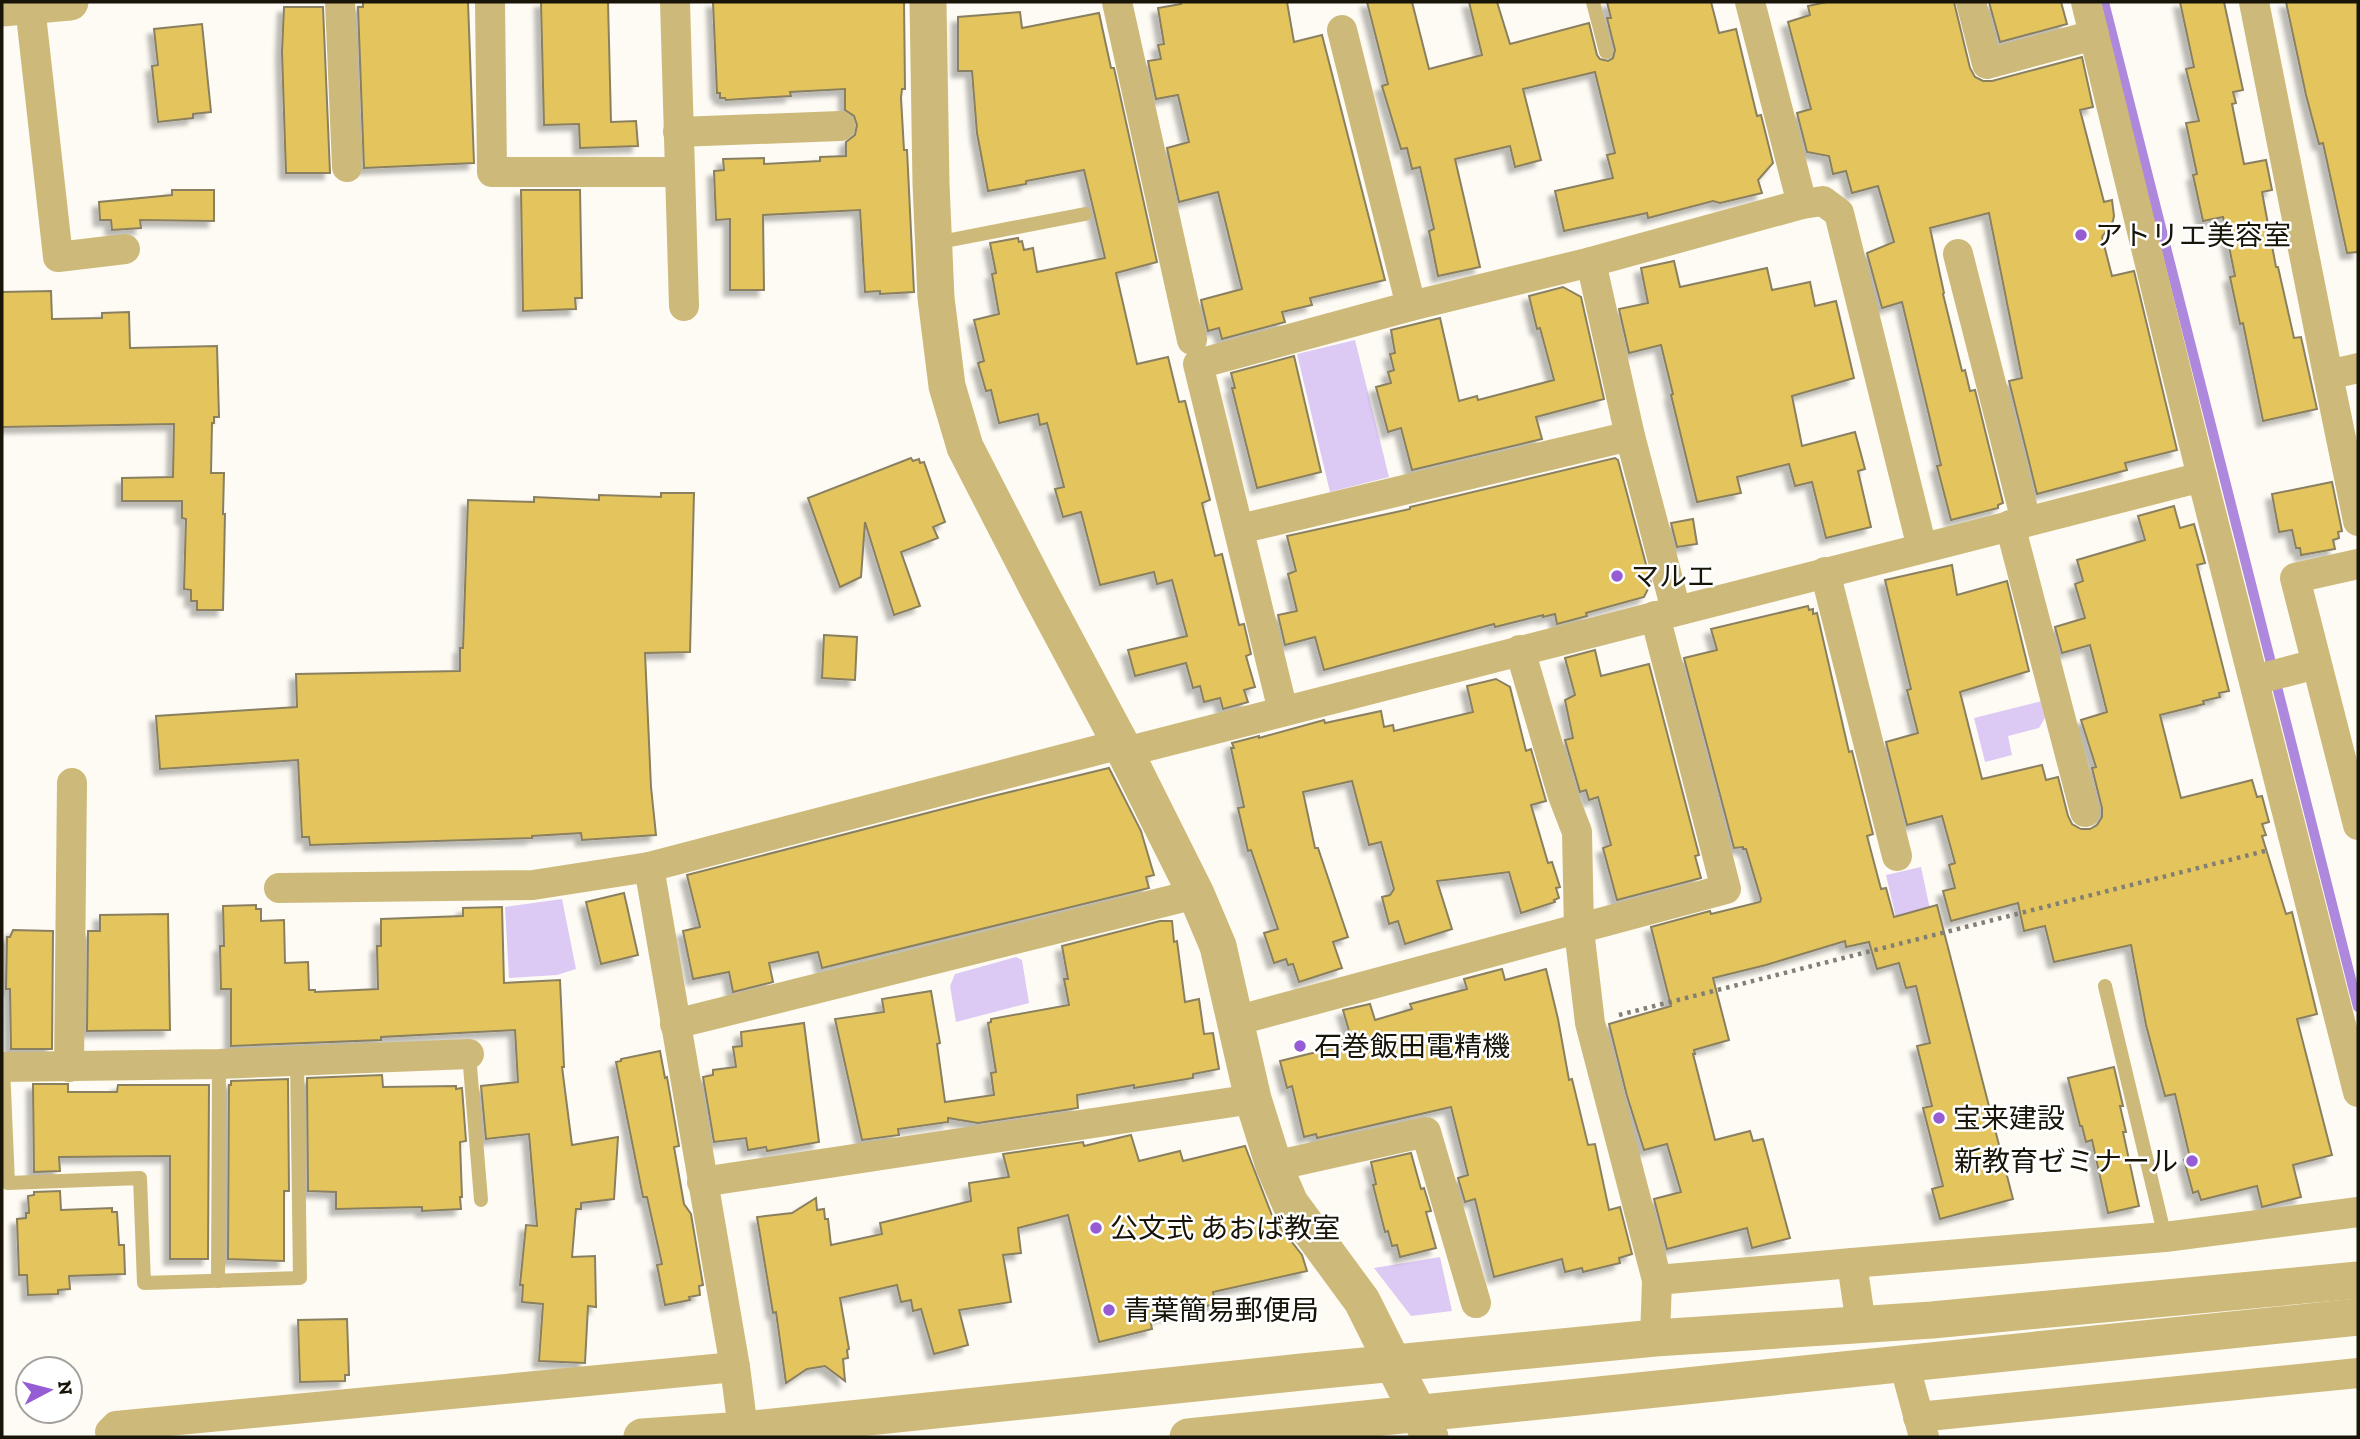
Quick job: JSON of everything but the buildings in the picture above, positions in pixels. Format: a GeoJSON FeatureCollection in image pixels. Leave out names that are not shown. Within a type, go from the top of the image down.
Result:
{"type":"FeatureCollection","features":[{"type":"Feature","properties":{"kind":"street"},"geometry":{"type":"LineString","coordinates":[[70,2],[16,7],[58,257],[125,249]]}},
{"type":"Feature","properties":{"kind":"street"},"geometry":{"type":"LineString","coordinates":[[340,2],[347,167]]}},
{"type":"Feature","properties":{"kind":"street"},"geometry":{"type":"LineString","coordinates":[[490,2],[492,172],[680,172]]}},
{"type":"Feature","properties":{"kind":"street"},"geometry":{"type":"LineString","coordinates":[[675,2],[684,306]]}},
{"type":"Feature","properties":{"kind":"street"},"geometry":{"type":"LineString","coordinates":[[928,2],[936,298],[947,386],[965,447],[1123,748],[1196,894],[1218,946],[1252,1099],[1274,1166],[1290,1203],[1362,1301],[1424,1425]]}},
{"type":"Feature","properties":{"kind":"street"},"geometry":{"type":"LineString","coordinates":[[1118,2],[1192,340]]}},
{"type":"Feature","properties":{"kind":"street"},"geometry":{"type":"LineString","coordinates":[[1750,2],[1802,204]]}},
{"type":"Feature","properties":{"kind":"street"},"geometry":{"type":"LineString","coordinates":[[1971,2],[1987,64],[2094,35]]}},
{"type":"Feature","properties":{"kind":"street"},"geometry":{"type":"LineString","coordinates":[[2086,2],[2202,477],[2256,679],[2358,1092]]}},
{"type":"Feature","properties":{"kind":"street"},"geometry":{"type":"LineString","coordinates":[[2254,2],[2358,521]]}},
{"type":"Feature","properties":{"kind":"street"},"geometry":{"type":"LineString","coordinates":[[1342,30],[1411,306]]}},
{"type":"Feature","properties":{"kind":"street"},"geometry":{"type":"LineString","coordinates":[[678,132],[840,127]]}},
{"type":"Feature","properties":{"kind":"street"},"geometry":{"type":"LineString","coordinates":[[1283,711],[1198,364],[1802,204],[1823,201],[1839,213],[1922,548]]}},
{"type":"Feature","properties":{"kind":"street"},"geometry":{"type":"LineString","coordinates":[[1958,254],[2085,812]]}},
{"type":"Feature","properties":{"kind":"street"},"geometry":{"type":"LineString","coordinates":[[1235,1021],[1726,889],[1591,262]]}},
{"type":"Feature","properties":{"kind":"street"},"geometry":{"type":"LineString","coordinates":[[2328,374],[2358,368]]}},
{"type":"Feature","properties":{"kind":"street"},"geometry":{"type":"LineString","coordinates":[[1240,529],[1630,436]]}},
{"type":"Feature","properties":{"kind":"street"},"geometry":{"type":"LineString","coordinates":[[279,888],[533,885],[649,867],[1123,748],[1283,711],[2202,477]]}},
{"type":"Feature","properties":{"kind":"street"},"geometry":{"type":"LineString","coordinates":[[2358,564],[2295,578],[2306,667],[2350,750],[2358,825]]}},
{"type":"Feature","properties":{"kind":"street"},"geometry":{"type":"LineString","coordinates":[[1825,572],[1897,856]]}},
{"type":"Feature","properties":{"kind":"street"},"geometry":{"type":"LineString","coordinates":[[1520,650],[1562,793],[1577,832],[1579,930],[1590,1023],[1657,1280],[1654,1338]]}},
{"type":"Feature","properties":{"kind":"street"},"geometry":{"type":"LineString","coordinates":[[2256,679],[2306,667]]}},
{"type":"Feature","properties":{"kind":"street"},"geometry":{"type":"LineString","coordinates":[[69,1067],[72,783]]}},
{"type":"Feature","properties":{"kind":"street"},"geometry":{"type":"LineString","coordinates":[[649,867],[735,1367],[744,1434]]}},
{"type":"Feature","properties":{"kind":"street"},"geometry":{"type":"LineString","coordinates":[[675,1024],[1196,894]]}},
{"type":"Feature","properties":{"kind":"street"},"geometry":{"type":"LineString","coordinates":[[3,1067],[297,1061],[469,1054]]}},
{"type":"Feature","properties":{"kind":"street"},"geometry":{"type":"LineString","coordinates":[[702,1182],[1252,1099]]}},
{"type":"Feature","properties":{"kind":"street"},"geometry":{"type":"LineString","coordinates":[[1274,1166],[1426,1132],[1476,1303]]}},
{"type":"Feature","properties":{"kind":"street"},"geometry":{"type":"LineString","coordinates":[[1657,1280],[2165,1237],[2358,1212]]}},
{"type":"Feature","properties":{"kind":"street"},"geometry":{"type":"LineString","coordinates":[[1852,1263],[1861,1325]]}},
{"type":"Feature","properties":{"kind":"street"},"geometry":{"type":"LineString","coordinates":[[642,1437],[744,1434],[1394,1363],[1654,1338],[1861,1325],[2358,1280]]}},
{"type":"Feature","properties":{"kind":"street"},"geometry":{"type":"LineString","coordinates":[[1188,1437],[1424,1425],[1904,1363],[2358,1317]]}},
{"type":"Feature","properties":{"kind":"street"},"geometry":{"type":"LineString","coordinates":[[1904,1363],[1921,1427],[2358,1373]]}},
{"type":"Feature","properties":{"kind":"street"},"geometry":{"type":"LineString","coordinates":[[110,1432],[116,1426],[735,1367]]}},
{"type":"Feature","properties":{"kind":"lane"},"geometry":{"type":"LineString","coordinates":[[1593,2],[1606,52]]}},
{"type":"Feature","properties":{"kind":"lane"},"geometry":{"type":"LineString","coordinates":[[933,244],[1085,214]]}},
{"type":"Feature","properties":{"kind":"lane"},"geometry":{"type":"LineString","coordinates":[[2105,986],[2165,1237]]}},
{"type":"Feature","properties":{"kind":"lane"},"geometry":{"type":"LineString","coordinates":[[469,1054],[481,1200]]}},
{"type":"Feature","properties":{"kind":"lane"},"geometry":{"type":"LineString","coordinates":[[3,1067],[8,1183],[140,1178],[144,1283],[299,1278],[297,1061]]}},
{"type":"Feature","properties":{"kind":"lane"},"geometry":{"type":"LineString","coordinates":[[218,1281],[219,1063]]}},
{"type":"Feature","properties":{"kind":"path"},"geometry":{"type":"LineString","coordinates":[[1590,1023],[2297,843]]}},
{"type":"Feature","properties":{"kind":"shaded area"},"geometry":{"type":"Polygon","coordinates":[[[1355,340],[1389,477],[1330,492],[1297,354],[1355,340]]]}},
{"type":"Feature","properties":{"kind":"shaded area"},"geometry":{"type":"Polygon","coordinates":[[[2042,701],[2046,716],[2039,728],[2008,736],[2012,755],[1985,762],[1974,718],[2042,701]]]}},
{"type":"Feature","properties":{"kind":"shaded area"},"geometry":{"type":"Polygon","coordinates":[[[1921,867],[1934,928],[1900,935],[1886,875],[1921,867]]]}},
{"type":"Feature","properties":{"kind":"shaded area"},"geometry":{"type":"Polygon","coordinates":[[[562,899],[576,969],[557,975],[509,978],[505,907],[562,899]]]}},
{"type":"Feature","properties":{"kind":"shaded area"},"geometry":{"type":"Polygon","coordinates":[[[1016,957],[1022,960],[1029,1003],[956,1022],[950,986],[955,974],[1016,957]]]}},
{"type":"Feature","properties":{"kind":"shaded area"},"geometry":{"type":"Polygon","coordinates":[[[1440,1257],[1452,1311],[1411,1316],[1374,1268],[1440,1257]]]}},
{"type":"Feature","properties":{"kind":"waterway"},"geometry":{"type":"LineString","coordinates":[[2104,2],[2358,1007]]}},
{"type":"Feature","properties":{"kind":"place","name":"アトリエ美容室"},"geometry":{"type":"Point","coordinates":[2081,235]}},
{"type":"Feature","properties":{"kind":"place","name":"マルエ"},"geometry":{"type":"Point","coordinates":[1617,576]}},
{"type":"Feature","properties":{"kind":"place","name":"石巻飯田電精機"},"geometry":{"type":"Point","coordinates":[1300,1046]}},
{"type":"Feature","properties":{"kind":"place","name":"宝来建設"},"geometry":{"type":"Point","coordinates":[1939,1118]}},
{"type":"Feature","properties":{"kind":"place","name":"新教育ゼミナール"},"geometry":{"type":"Point","coordinates":[2192,1161]}},
{"type":"Feature","properties":{"kind":"place","name":"公文式 あおば教室"},"geometry":{"type":"Point","coordinates":[1096,1228]}},
{"type":"Feature","properties":{"kind":"place","name":"青葉簡易郵便局"},"geometry":{"type":"Point","coordinates":[1109,1310]}}]}
